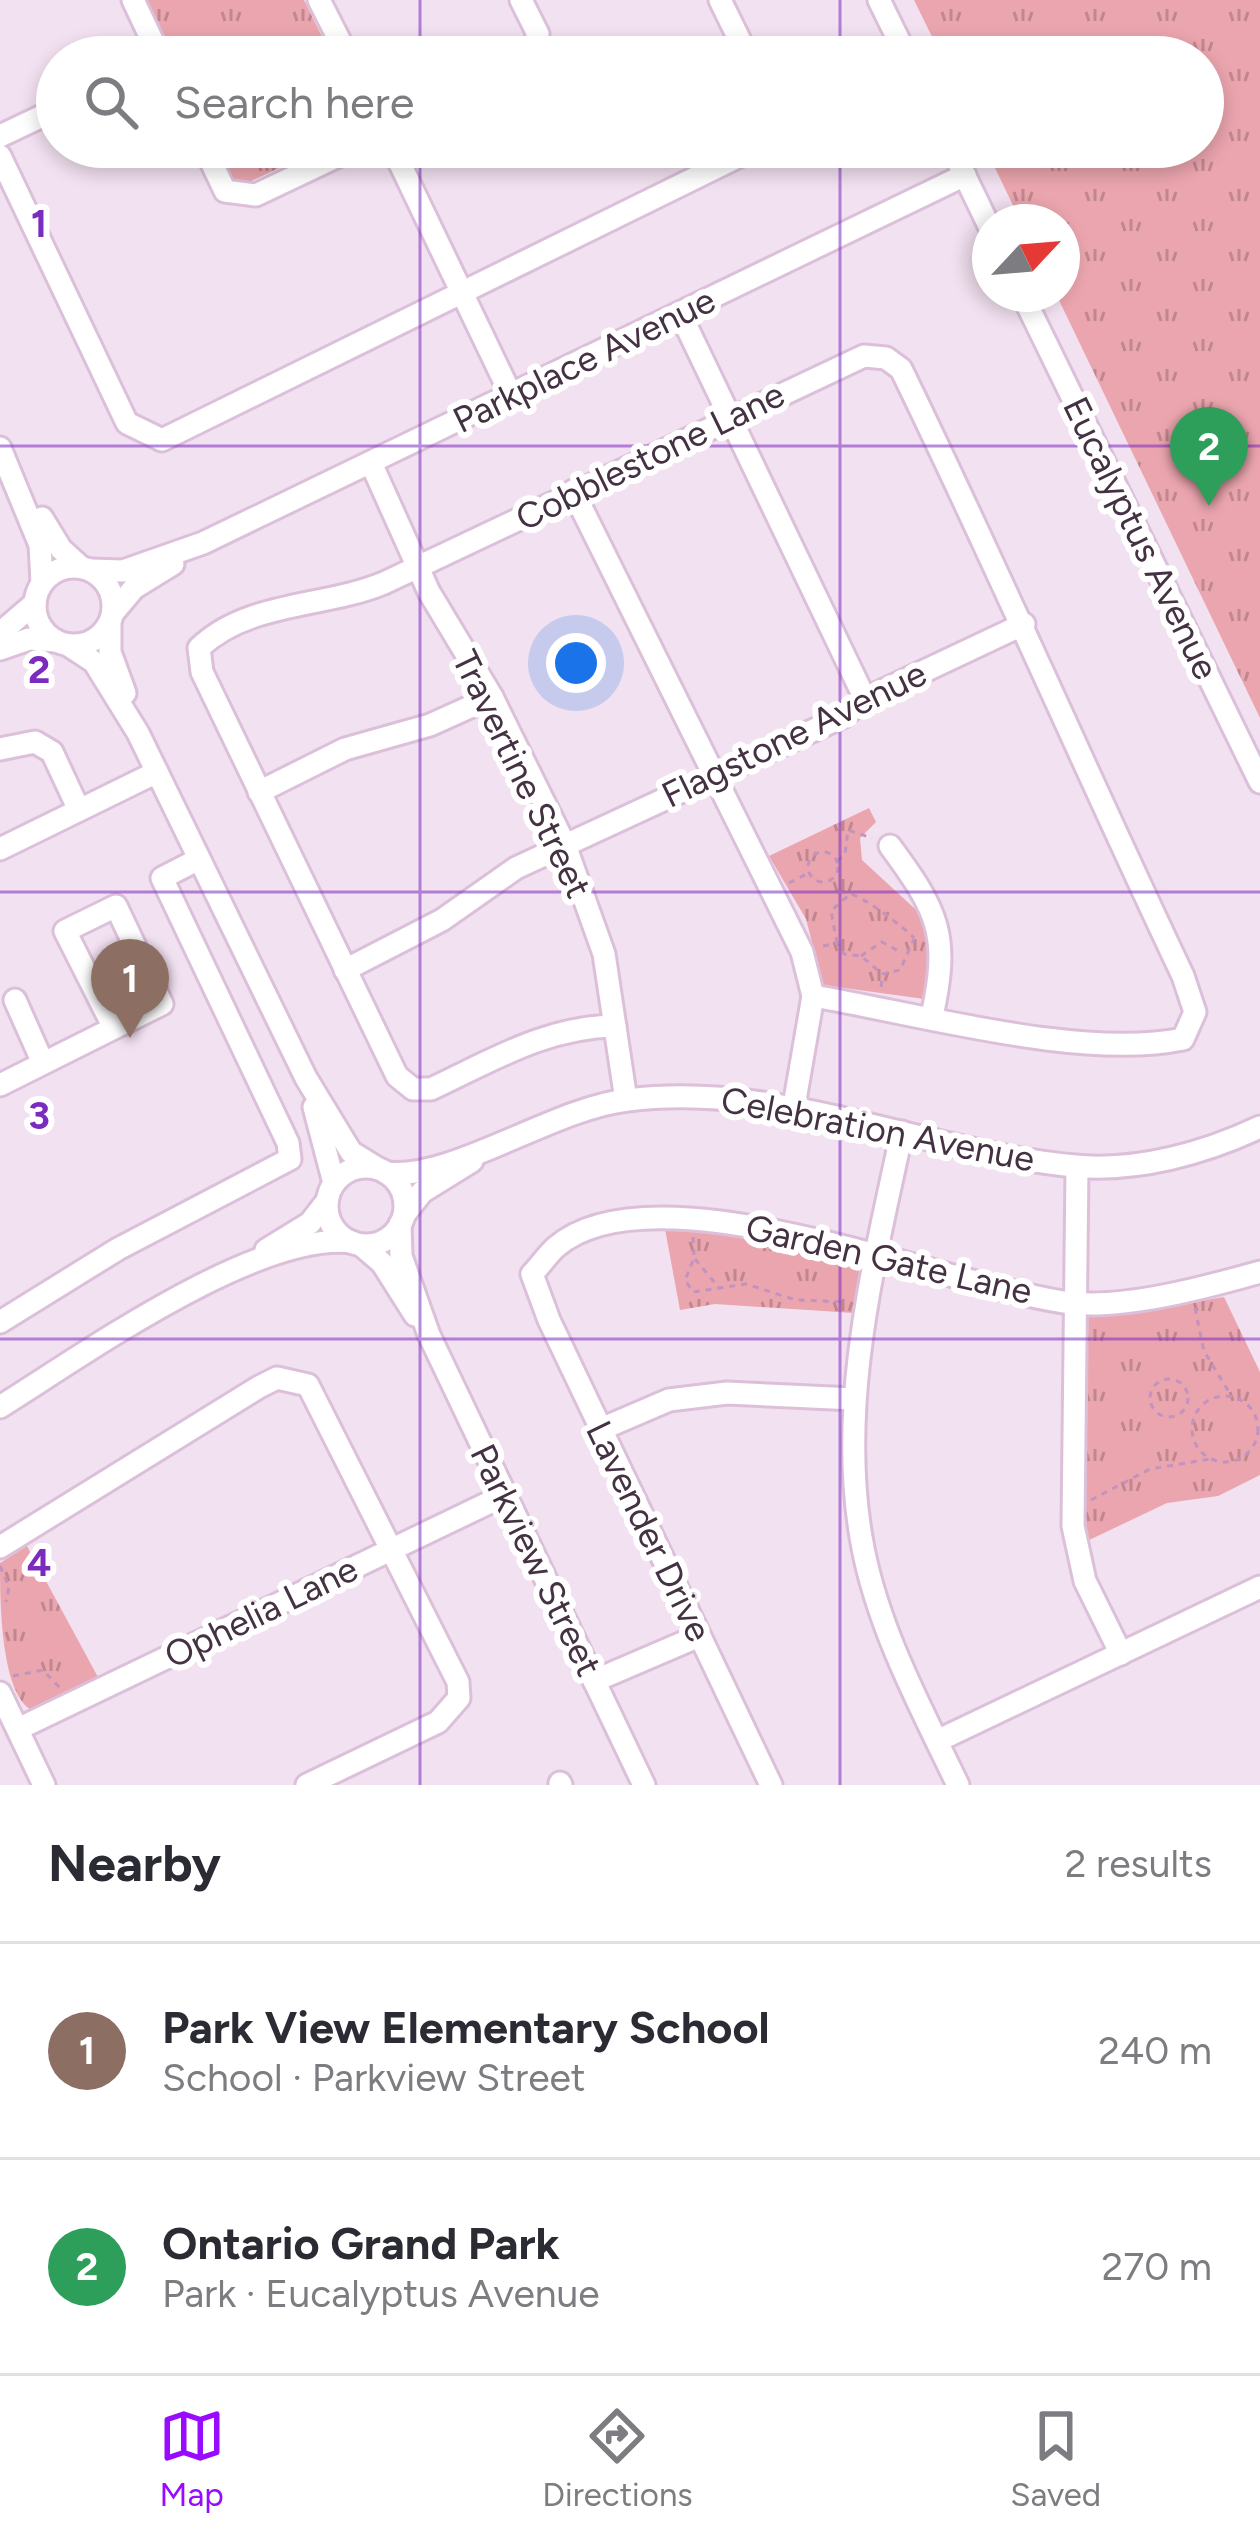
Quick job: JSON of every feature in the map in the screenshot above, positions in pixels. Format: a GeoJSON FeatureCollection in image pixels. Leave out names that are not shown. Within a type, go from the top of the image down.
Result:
{"type":"FeatureCollection","features":[{"type":"Feature","properties":{"kind":"street"},"geometry":{"type":"LineString","coordinates":[[133,0],[150,36]]}},
{"type":"Feature","properties":{"kind":"street"},"geometry":{"type":"LineString","coordinates":[[320,0],[338,36]]}},
{"type":"Feature","properties":{"kind":"street"},"geometry":{"type":"LineString","coordinates":[[521,0],[537,36]]}},
{"type":"Feature","properties":{"kind":"street"},"geometry":{"type":"LineString","coordinates":[[720,0],[738,36]]}},
{"type":"Feature","properties":{"kind":"street"},"geometry":{"type":"LineString","coordinates":[[879,0],[897,36]]}},
{"type":"Feature","properties":{"kind":"street"},"geometry":{"type":"LineString","coordinates":[[0,136],[36,119]]}},
{"type":"Feature","properties":{"kind":"street"},"geometry":{"type":"LineString","coordinates":[[0,156],[128,423],[162,440],[715,168]]}},
{"type":"Feature","properties":{"kind":"street"},"geometry":{"type":"LineString","coordinates":[[214,168],[226,191],[256,195],[313,168]]}},
{"type":"Feature","properties":{"kind":"street"},"geometry":{"type":"LineString","coordinates":[[402,168],[511,395]]}},
{"type":"Feature","properties":{"kind":"street"},"geometry":{"type":"LineString","coordinates":[[961,168],[978,204]]}},
{"type":"Feature","properties":{"kind":"street","name":"Parkplace Avenue"},"geometry":{"type":"LineString","coordinates":[[85,568],[123,571],[203,543],[964,175]]}},
{"type":"Feature","properties":{"kind":"street","name":"Eucalyptus Avenue"},"geometry":{"type":"LineString","coordinates":[[1031,312],[1260,782]]}},
{"type":"Feature","properties":{"kind":"street"},"geometry":{"type":"LineString","coordinates":[[680,313],[866,699]]}},
{"type":"Feature","properties":{"kind":"street","name":"Cobblestone Lane"},"geometry":{"type":"LineString","coordinates":[[260,792],[202,672],[199,648],[218,631],[252,615],[355,595],[864,356],[886,358],[901,369],[1024,624]]}},
{"type":"Feature","properties":{"kind":"street"},"geometry":{"type":"LineString","coordinates":[[0,448],[40,545],[40,625],[94,662],[138,733],[306,1078],[351,1152],[381,1170],[402,1191],[402,1220],[384,1241],[319,1242],[230,1273]]}},
{"type":"Feature","properties":{"kind":"street","name":"Travertine Street"},"geometry":{"type":"LineString","coordinates":[[371,463],[416,564],[492,697],[565,845],[604,954],[626,1100]]}},
{"type":"Feature","properties":{"kind":"street"},"geometry":{"type":"LineString","coordinates":[[14,478],[53,538],[111,592],[110,652],[138,733]]}},
{"type":"Feature","properties":{"kind":"street"},"geometry":{"type":"LineString","coordinates":[[573,491],[802,952],[813,997],[794,1106]]}},
{"type":"Feature","properties":{"kind":"street","name":"Parkplace Avenue"},"geometry":{"type":"LineString","coordinates":[[111,619],[134,588],[203,543]]}},
{"type":"Feature","properties":{"kind":"street"},"geometry":{"type":"LineString","coordinates":[[0,633],[59,570],[85,568]]}},
{"type":"Feature","properties":{"kind":"street"},"geometry":{"type":"LineString","coordinates":[[0,649],[29,639],[92,642],[111,619]]}},
{"type":"Feature","properties":{"kind":"street"},"geometry":{"type":"LineString","coordinates":[[813,997],[1092,1045],[1150,1046],[1184,1039],[1195,1012],[1183,976],[1072,741],[1024,624]]}},
{"type":"Feature","properties":{"kind":"street","name":"Flagstone Avenue"},"geometry":{"type":"LineString","coordinates":[[345,970],[442,920],[516,868],[842,716],[866,699],[1024,624]]}},
{"type":"Feature","properties":{"kind":"street"},"geometry":{"type":"LineString","coordinates":[[492,697],[430,725],[345,749],[260,792],[397,1076],[413,1089],[431,1089],[543,1035],[576,1026],[615,1026]]}},
{"type":"Feature","properties":{"kind":"street"},"geometry":{"type":"LineString","coordinates":[[0,749],[35,742],[52,752],[79,810]]}},
{"type":"Feature","properties":{"kind":"street"},"geometry":{"type":"LineString","coordinates":[[0,849],[157,772]]}},
{"type":"Feature","properties":{"kind":"street"},"geometry":{"type":"LineString","coordinates":[[890,846],[929,899],[940,928],[942,970],[932,1016]]}},
{"type":"Feature","properties":{"kind":"street"},"geometry":{"type":"LineString","coordinates":[[0,1322],[118,1249],[290,1160],[288,1143],[162,878],[199,859]]}},
{"type":"Feature","properties":{"kind":"street"},"geometry":{"type":"LineString","coordinates":[[0,1085],[44,1064],[162,1004],[116,906],[65,931],[114,1028]]}},
{"type":"Feature","properties":{"kind":"street"},"geometry":{"type":"LineString","coordinates":[[15,1000],[44,1064]]}},
{"type":"Feature","properties":{"kind":"street"},"geometry":{"type":"LineString","coordinates":[[306,1078],[330,1192],[330,1222],[356,1244]]}},
{"type":"Feature","properties":{"kind":"street","name":"Celebration Avenue"},"geometry":{"type":"LineString","coordinates":[[381,1170],[412,1174],[574,1111],[626,1100],[692,1096],[794,1106],[1077,1167],[1175,1158],[1260,1127]]}},
{"type":"Feature","properties":{"kind":"street"},"geometry":{"type":"LineString","coordinates":[[902,1132],[854,1399],[853,1474],[863,1551],[888,1632],[958,1785]]}},
{"type":"Feature","properties":{"kind":"street","name":"Celebration Avenue"},"geometry":{"type":"LineString","coordinates":[[402,1220],[422,1192],[498,1144]]}},
{"type":"Feature","properties":{"kind":"street"},"geometry":{"type":"LineString","coordinates":[[1077,1167],[1072,1504],[1085,1581],[1120,1654]]}},
{"type":"Feature","properties":{"kind":"street"},"geometry":{"type":"LineString","coordinates":[[0,1407],[135,1321],[230,1273],[310,1223],[349,1171],[381,1170]]}},
{"type":"Feature","properties":{"kind":"street","name":"Garden Gate Lane"},"geometry":{"type":"LineString","coordinates":[[532,1274],[558,1245],[594,1229],[648,1218],[691,1217],[717,1219],[1074,1303],[1192,1288],[1260,1272]]}},
{"type":"Feature","properties":{"kind":"street","name":"Parkview Street"},"geometry":{"type":"LineString","coordinates":[[402,1220],[401,1256],[428,1335],[644,1785]]}},
{"type":"Feature","properties":{"kind":"street","name":"Parkview Street"},"geometry":{"type":"LineString","coordinates":[[356,1244],[382,1263],[428,1335]]}},
{"type":"Feature","properties":{"kind":"street","name":"Lavender Drive"},"geometry":{"type":"LineString","coordinates":[[532,1274],[599,1430],[771,1785]]}},
{"type":"Feature","properties":{"kind":"street"},"geometry":{"type":"LineString","coordinates":[[0,1547],[278,1378],[294,1378],[320,1398],[458,1682],[459,1698],[438,1722],[307,1785]]}},
{"type":"Feature","properties":{"kind":"street"},"geometry":{"type":"LineString","coordinates":[[599,1430],[669,1400],[728,1393],[854,1399]]}},
{"type":"Feature","properties":{"kind":"street","name":"Ophelia Lane"},"geometry":{"type":"LineString","coordinates":[[10,1723],[68,1705],[505,1495]]}},
{"type":"Feature","properties":{"kind":"street"},"geometry":{"type":"LineString","coordinates":[[937,1741],[1260,1586]]}},
{"type":"Feature","properties":{"kind":"street"},"geometry":{"type":"LineString","coordinates":[[594,1681],[699,1636]]}},
{"type":"Feature","properties":{"kind":"street"},"geometry":{"type":"LineString","coordinates":[[0,1693],[10,1723],[44,1785]]}},
{"type":"Feature","properties":{"kind":"path"},"geometry":{"type":"LineString","coordinates":[[809,873],[821,883],[830,881],[844,854],[848,830],[890,846]]}},
{"type":"Feature","properties":{"kind":"path"},"geometry":{"type":"LineString","coordinates":[[774,890],[809,873],[814,855],[829,854],[837,861]]}},
{"type":"Feature","properties":{"kind":"path"},"geometry":{"type":"LineString","coordinates":[[883,974],[861,956],[844,955],[837,943],[831,911],[839,898],[850,894],[866,898],[886,920],[914,938]]}},
{"type":"Feature","properties":{"kind":"path"},"geometry":{"type":"LineString","coordinates":[[914,938],[940,928]]}},
{"type":"Feature","properties":{"kind":"path"},"geometry":{"type":"LineString","coordinates":[[903,954],[912,949],[914,938]]}},
{"type":"Feature","properties":{"kind":"path"},"geometry":{"type":"LineString","coordinates":[[861,956],[882,942],[903,954]]}},
{"type":"Feature","properties":{"kind":"path"},"geometry":{"type":"LineString","coordinates":[[802,952],[837,943]]}},
{"type":"Feature","properties":{"kind":"path"},"geometry":{"type":"LineString","coordinates":[[883,974],[900,970],[903,954]]}},
{"type":"Feature","properties":{"kind":"path"},"geometry":{"type":"LineString","coordinates":[[877,1007],[883,974]]}},
{"type":"Feature","properties":{"kind":"path"},"geometry":{"type":"LineString","coordinates":[[691,1217],[694,1258],[686,1273],[688,1287],[698,1294],[746,1284],[796,1300],[869,1306]]}},
{"type":"Feature","properties":{"kind":"path"},"geometry":{"type":"LineString","coordinates":[[694,1258],[720,1289]]}},
{"type":"Feature","properties":{"kind":"path"},"geometry":{"type":"LineString","coordinates":[[1072,1504],[1090,1501],[1150,1469],[1244,1456],[1256,1439],[1250,1408],[1232,1396],[1204,1351],[1192,1288]]}},
{"type":"Feature","properties":{"kind":"path"},"geometry":{"type":"LineString","coordinates":[[1166,1379],[1179,1382],[1187,1391],[1186,1406],[1173,1416],[1161,1414],[1150,1400],[1153,1389],[1166,1379]]}},
{"type":"Feature","properties":{"kind":"path"},"geometry":{"type":"LineString","coordinates":[[1212,1459],[1193,1435],[1196,1412],[1211,1399],[1232,1396]]}},
{"type":"Feature","properties":{"kind":"path"},"geometry":{"type":"LineString","coordinates":[[1186,1406],[1196,1412]]}},
{"type":"Feature","properties":{"kind":"path"},"geometry":{"type":"LineString","coordinates":[[0,1565],[9,1587],[6,1601]]}},
{"type":"Feature","properties":{"kind":"path"},"geometry":{"type":"LineString","coordinates":[[0,1682],[28,1670],[43,1670],[56,1680],[68,1705]]}},
{"type":"Feature","properties":{"kind":"green space"},"geometry":{"type":"Polygon","coordinates":[[[142,0],[304,0],[322,36],[160,36],[142,0]]]}},
{"type":"Feature","properties":{"kind":"green space"},"geometry":{"type":"Polygon","coordinates":[[[914,0],[1260,0],[1260,718],[1065,312],[1080,312],[1080,204],[1012,204],[995,168],[1224,168],[1224,36],[932,36],[914,0]]]}},
{"type":"Feature","properties":{"kind":"green space"},"geometry":{"type":"Polygon","coordinates":[[[225,168],[279,168],[247,183],[230,178],[225,168]]]}},
{"type":"Feature","properties":{"kind":"green space"},"geometry":{"type":"Polygon","coordinates":[[[869,808],[876,822],[860,838],[862,860],[926,919],[933,959],[924,999],[823,985],[806,919],[769,856],[869,808]]]}},
{"type":"Feature","properties":{"kind":"green space"},"geometry":{"type":"Polygon","coordinates":[[[665,1229],[715,1229],[865,1269],[854,1313],[715,1304],[680,1310],[665,1229]]]}},
{"type":"Feature","properties":{"kind":"green space"},"geometry":{"type":"Polygon","coordinates":[[[1224,1297],[1260,1372],[1260,1475],[1218,1496],[1167,1503],[1085,1542],[1078,1499],[1085,1311],[1147,1310],[1224,1297]]]}},
{"type":"Feature","properties":{"kind":"green space"},"geometry":{"type":"Polygon","coordinates":[[[27,1546],[99,1679],[36,1712],[15,1690],[4,1647],[1,1600],[0,1563],[27,1546]]]}},
{"type":"Feature","properties":{"kind":"place","name":"Ontario Grand Park"},"geometry":{"type":"Point","coordinates":[1209,506]}},
{"type":"Feature","properties":{"kind":"place","name":"Park View Elementary School"},"geometry":{"type":"Point","coordinates":[130,1038]}}]}
